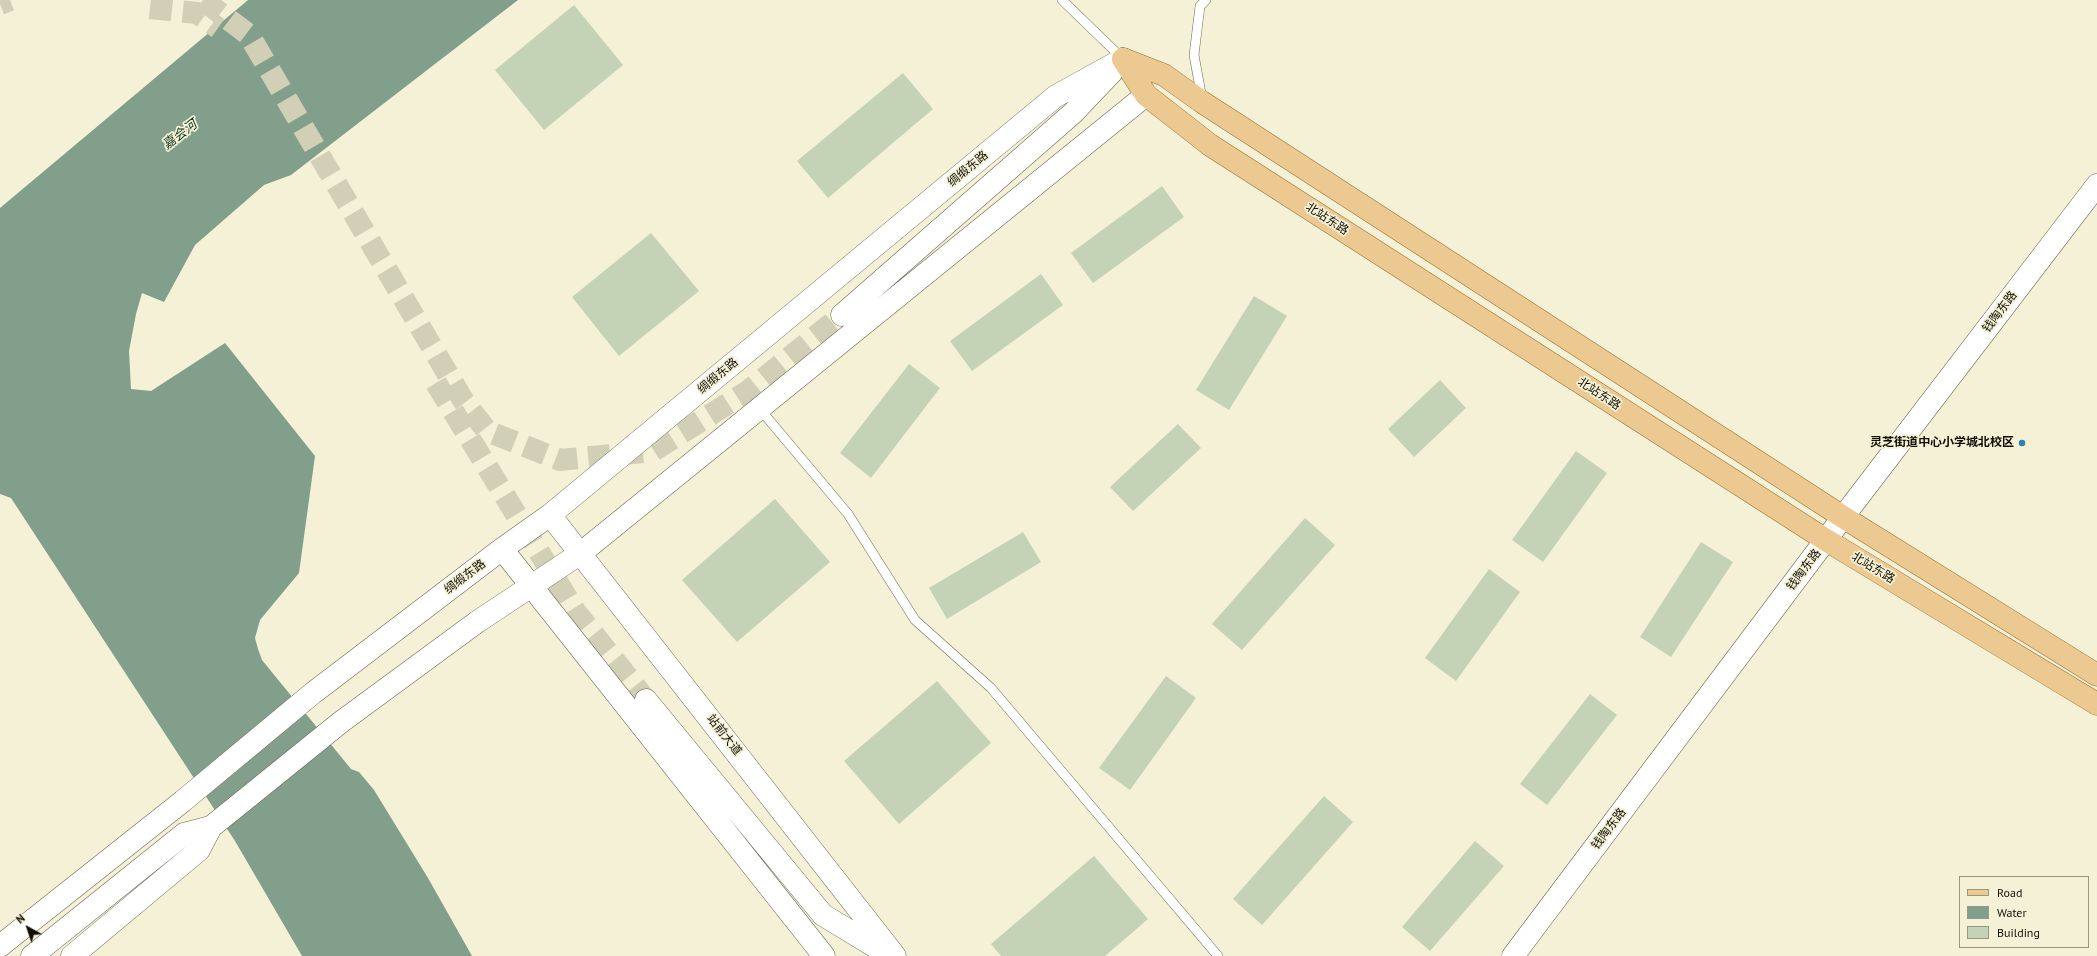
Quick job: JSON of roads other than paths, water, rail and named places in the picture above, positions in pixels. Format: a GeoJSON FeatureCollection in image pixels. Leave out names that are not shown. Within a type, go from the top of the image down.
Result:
{"type":"FeatureCollection","features":[{"type":"Feature","properties":{"kind":"main road","name":"北站东路"},"geometry":{"type":"LineString","coordinates":[[1123,59],[1146,95],[1210,145],[1826,540],[2097,704]]}},
{"type":"Feature","properties":{"kind":"main road","name":"北站东路"},"geometry":{"type":"LineString","coordinates":[[1123,59],[1164,75],[1202,102],[1843,517],[2097,675]]}},
{"type":"Feature","properties":{"kind":"main road"},"geometry":{"type":"LineString","coordinates":[[842,315],[1074,113],[1123,59]]}},
{"type":"Feature","properties":{"kind":"main road","name":"绸缎东路"},"geometry":{"type":"LineString","coordinates":[[0,946],[183,801],[313,693],[502,549],[550,515],[1056,96],[1123,59]]}},
{"type":"Feature","properties":{"kind":"main road"},"geometry":{"type":"LineString","coordinates":[[72,956],[199,850],[211,827],[341,722],[477,622],[581,553],[1146,95]]}},
{"type":"Feature","properties":{"kind":"main road","name":"钱陶东路"},"geometry":{"type":"LineString","coordinates":[[1513,956],[1843,517],[2097,185]]}},
{"type":"Feature","properties":{"kind":"main road","name":"站前大道"},"geometry":{"type":"LineString","coordinates":[[550,515],[895,956]]}},
{"type":"Feature","properties":{"kind":"main road"},"geometry":{"type":"LineString","coordinates":[[502,549],[824,956]]}},
{"type":"Feature","properties":{"kind":"main road"},"geometry":{"type":"LineString","coordinates":[[646,700],[823,915],[890,956]]}},
{"type":"Feature","properties":{"kind":"main road"},"geometry":{"type":"LineString","coordinates":[[32,956],[184,834],[211,827]]}},
{"type":"Feature","properties":{"kind":"lane","name":"北站东路"},"geometry":{"type":"LineString","coordinates":[[1062,0],[1123,59]]}},
{"type":"Feature","properties":{"kind":"lane"},"geometry":{"type":"LineString","coordinates":[[1202,102],[1194,55],[1200,6],[1206,0]]}},
{"type":"Feature","properties":{"kind":"lane"},"geometry":{"type":"LineString","coordinates":[[759,408],[848,514],[915,620],[991,688],[1218,956]]}},
{"type":"Feature","properties":{"kind":"water","name":"嘉会河"},"geometry":{"type":"Polygon","coordinates":[[[248,0],[518,0],[291,175],[264,185],[195,245],[164,302],[142,293],[136,314],[129,351],[131,389],[151,391],[225,343],[315,456],[299,573],[260,620],[255,638],[258,649],[262,660],[351,769],[359,772],[374,790],[428,878],[472,956],[302,956],[235,841],[11,498],[0,494],[0,208],[248,0]]]}},
{"type":"Feature","properties":{"kind":"tunnel"},"geometry":{"type":"LineString","coordinates":[[0,4],[10,0]]}},
{"type":"Feature","properties":{"kind":"tunnel"},"geometry":{"type":"LineString","coordinates":[[203,0],[249,35],[463,400],[487,431],[560,460],[653,451],[748,391],[842,315]]}},
{"type":"Feature","properties":{"kind":"tunnel"},"geometry":{"type":"LineString","coordinates":[[150,8],[197,13],[218,28]]}},
{"type":"Feature","properties":{"kind":"tunnel"},"geometry":{"type":"LineString","coordinates":[[436,383],[575,611],[646,700]]}},
{"type":"Feature","properties":{"kind":"place","name":"灵芝街道中心小学城北校区"},"geometry":{"type":"Point","coordinates":[2022,443]}}]}
